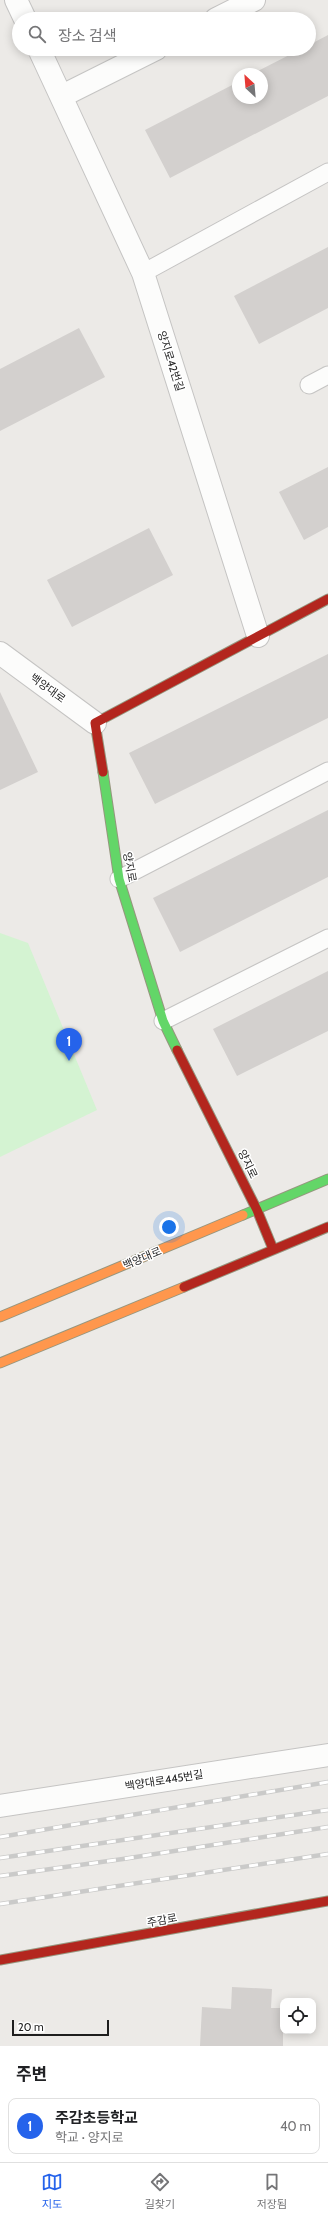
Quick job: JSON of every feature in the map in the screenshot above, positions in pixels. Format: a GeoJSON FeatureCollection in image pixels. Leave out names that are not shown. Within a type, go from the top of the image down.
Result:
{"type":"FeatureCollection","features":[{"type":"Feature","properties":{"kind":"street"},"geometry":{"type":"LineString","coordinates":[[16,0],[22,12]]}},
{"type":"Feature","properties":{"kind":"street"},"geometry":{"type":"LineString","coordinates":[[230,12],[254,0]]}},
{"type":"Feature","properties":{"kind":"street","name":"양지로42번길"},"geometry":{"type":"LineString","coordinates":[[43,56],[143,274],[258,636]]}},
{"type":"Feature","properties":{"kind":"street"},"geometry":{"type":"LineString","coordinates":[[62,96],[142,56]]}},
{"type":"Feature","properties":{"kind":"street"},"geometry":{"type":"LineString","coordinates":[[95,723],[328,599]]}},
{"type":"Feature","properties":{"kind":"street","name":"백양대로"},"geometry":{"type":"LineString","coordinates":[[0,653],[95,723]]}},
{"type":"Feature","properties":{"kind":"street","name":"양지로"},"geometry":{"type":"LineString","coordinates":[[95,723],[118,878],[163,1021],[257,1210],[273,1249]]}},
{"type":"Feature","properties":{"kind":"street","name":"백양대로"},"geometry":{"type":"LineString","coordinates":[[0,1317],[328,1180]]}},
{"type":"Feature","properties":{"kind":"street"},"geometry":{"type":"LineString","coordinates":[[0,1363],[328,1227]]}},
{"type":"Feature","properties":{"kind":"street","name":"백양대로445번길"},"geometry":{"type":"LineString","coordinates":[[0,1806],[328,1755]]}},
{"type":"Feature","properties":{"kind":"street","name":"주감로"},"geometry":{"type":"LineString","coordinates":[[0,1960],[328,1901]]}},
{"type":"Feature","properties":{"kind":"lane"},"geometry":{"type":"LineString","coordinates":[[143,274],[328,172]]}},
{"type":"Feature","properties":{"kind":"lane"},"geometry":{"type":"LineString","coordinates":[[309,385],[328,375]]}},
{"type":"Feature","properties":{"kind":"lane"},"geometry":{"type":"LineString","coordinates":[[118,878],[328,771]]}},
{"type":"Feature","properties":{"kind":"lane"},"geometry":{"type":"LineString","coordinates":[[163,1021],[328,938]]}},
{"type":"Feature","properties":{"kind":"green space"},"geometry":{"type":"Polygon","coordinates":[[[0,933],[28,943],[97,1110],[0,1157],[0,933]]]}},
{"type":"Feature","properties":{"kind":"building"},"geometry":{"type":"Polygon","coordinates":[[[328,35],[328,96],[170,178],[145,130],[232,85],[232,104],[268,104],[268,68],[264,68],[287,56],[316,56],[316,41],[328,35]]]}},
{"type":"Feature","properties":{"kind":"building"},"geometry":{"type":"Polygon","coordinates":[[[328,247],[328,308],[259,344],[234,296],[328,247]]]}},
{"type":"Feature","properties":{"kind":"building"},"geometry":{"type":"Polygon","coordinates":[[[79,328],[105,377],[0,431],[0,369],[79,328]]]}},
{"type":"Feature","properties":{"kind":"building"},"geometry":{"type":"Polygon","coordinates":[[[328,467],[328,527],[304,540],[279,492],[328,467]]]}},
{"type":"Feature","properties":{"kind":"building"},"geometry":{"type":"Polygon","coordinates":[[[149,528],[173,575],[72,627],[47,580],[149,528]]]}},
{"type":"Feature","properties":{"kind":"building"},"geometry":{"type":"Polygon","coordinates":[[[328,654],[328,718],[155,804],[129,753],[328,654]]]}},
{"type":"Feature","properties":{"kind":"building"},"geometry":{"type":"Polygon","coordinates":[[[0,692],[38,772],[0,790],[0,692]]]}},
{"type":"Feature","properties":{"kind":"building"},"geometry":{"type":"Polygon","coordinates":[[[328,810],[328,877],[180,952],[153,898],[328,810]]]}},
{"type":"Feature","properties":{"kind":"building"},"geometry":{"type":"Polygon","coordinates":[[[328,971],[328,1031],[237,1076],[213,1029],[328,971]]]}},
{"type":"Feature","properties":{"kind":"building"},"geometry":{"type":"Polygon","coordinates":[[[232,1987],[272,1989],[271,2008],[280,2008],[280,2034],[283,2034],[283,2046],[200,2046],[202,2007],[231,2009],[232,1987]]]}},
{"type":"Feature","properties":{"kind":"railway"},"geometry":{"type":"LineString","coordinates":[[0,1837],[328,1782]]}},
{"type":"Feature","properties":{"kind":"railway"},"geometry":{"type":"LineString","coordinates":[[0,1858],[328,1810]]}},
{"type":"Feature","properties":{"kind":"railway"},"geometry":{"type":"LineString","coordinates":[[0,1876],[123,1859],[328,1827]]}},
{"type":"Feature","properties":{"kind":"railway"},"geometry":{"type":"LineString","coordinates":[[0,1904],[328,1854]]}},
{"type":"Feature","properties":{"kind":"traffic: fast"},"geometry":{"type":"LineString","coordinates":[[103,772],[119,879],[163,1021],[177,1050]]}},
{"type":"Feature","properties":{"kind":"traffic: fast"},"geometry":{"type":"LineString","coordinates":[[243,1215],[328,1179]]}},
{"type":"Feature","properties":{"kind":"traffic: slow"},"geometry":{"type":"LineString","coordinates":[[0,1317],[243,1215]]}},
{"type":"Feature","properties":{"kind":"traffic: slow"},"geometry":{"type":"LineString","coordinates":[[0,1363],[184,1287]]}},
{"type":"Feature","properties":{"kind":"traffic: jam"},"geometry":{"type":"LineString","coordinates":[[103,772],[95,723],[328,599]]}},
{"type":"Feature","properties":{"kind":"traffic: jam"},"geometry":{"type":"LineString","coordinates":[[177,1050],[257,1210],[273,1249]]}},
{"type":"Feature","properties":{"kind":"traffic: jam"},"geometry":{"type":"LineString","coordinates":[[184,1287],[328,1227]]}},
{"type":"Feature","properties":{"kind":"traffic: jam"},"geometry":{"type":"LineString","coordinates":[[0,1960],[328,1901]]}},
{"type":"Feature","properties":{"kind":"place","name":"주감초등학교"},"geometry":{"type":"Point","coordinates":[69,1061]}}]}
